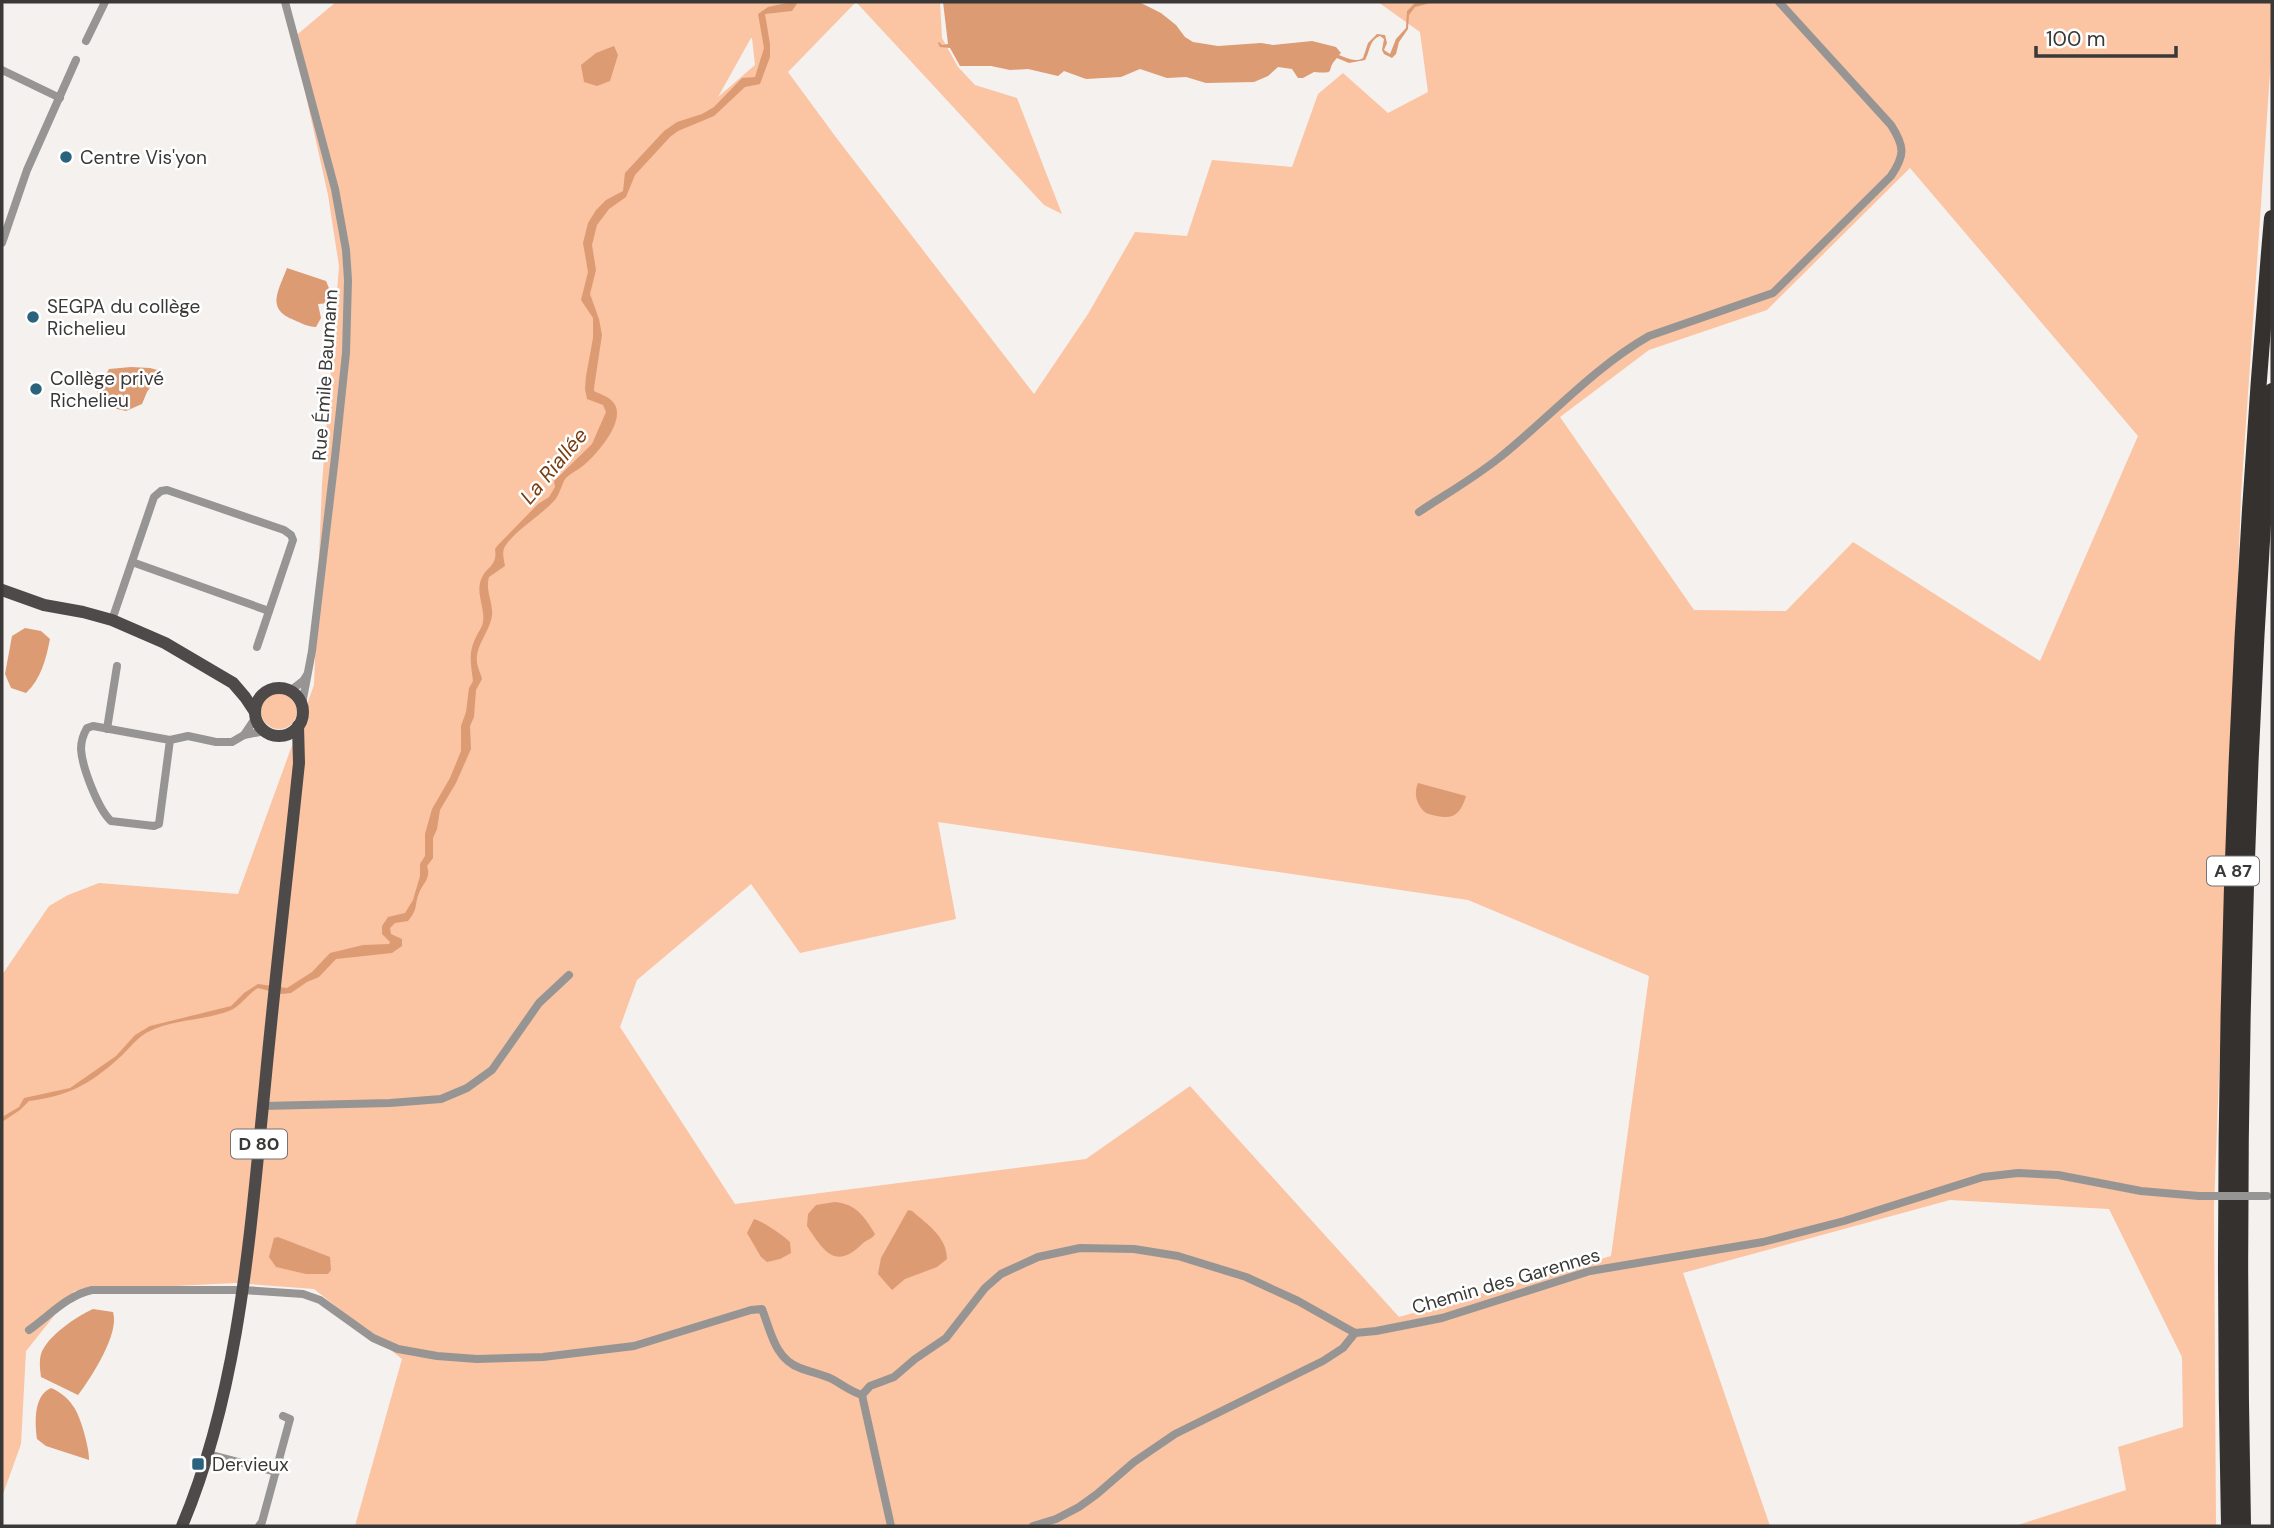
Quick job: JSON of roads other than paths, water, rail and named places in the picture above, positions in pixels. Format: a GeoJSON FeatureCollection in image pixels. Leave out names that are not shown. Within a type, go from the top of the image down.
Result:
{"type":"FeatureCollection","features":[{"type":"Feature","properties":{"kind":"highway","name":"A 87"},"geometry":{"type":"LineString","coordinates":[[2229,1526],[2227,1150],[2233,861],[2250,506],[2272,218]]}},
{"type":"Feature","properties":{"kind":"highway","name":"A 87"},"geometry":{"type":"LineString","coordinates":[[2243,1526],[2240,1247],[2245,937],[2255,664],[2272,391]]}},
{"type":"Feature","properties":{"kind":"main road"},"geometry":{"type":"LineString","coordinates":[[2,590],[46,597],[112,620],[165,643],[233,684],[246,696],[255,715],[270,733],[284,740],[299,763]]}},
{"type":"Feature","properties":{"kind":"main road"},"geometry":{"type":"LineString","coordinates":[[233,684],[255,690],[283,688],[290,691],[302,704],[303,712],[298,726],[288,734],[270,733]]}},
{"type":"Feature","properties":{"kind":"main road"},"geometry":{"type":"LineString","coordinates":[[255,715],[258,699],[268,691]]}},
{"type":"Feature","properties":{"kind":"main road","name":"D 80"},"geometry":{"type":"LineString","coordinates":[[181,1526],[208,1454],[222,1399],[243,1290],[299,763],[298,726]]}},
{"type":"Feature","properties":{"kind":"street"},"geometry":{"type":"LineString","coordinates":[[86,41],[105,2]]}},
{"type":"Feature","properties":{"kind":"street","name":"Rue Émile Baumann"},"geometry":{"type":"LineString","coordinates":[[285,2],[335,188],[346,250],[349,308],[308,672],[302,704]]}},
{"type":"Feature","properties":{"kind":"street"},"geometry":{"type":"LineString","coordinates":[[1419,512],[1497,459],[1630,346],[1649,335],[1773,293],[1891,176],[1901,160],[1899,136],[1779,2]]}},
{"type":"Feature","properties":{"kind":"street"},"geometry":{"type":"LineString","coordinates":[[2,243],[31,161],[76,60]]}},
{"type":"Feature","properties":{"kind":"street"},"geometry":{"type":"LineString","coordinates":[[2,70],[60,98]]}},
{"type":"Feature","properties":{"kind":"street"},"geometry":{"type":"LineString","coordinates":[[112,620],[154,498],[161,491],[167,490],[284,530],[291,535],[293,540],[257,647]]}},
{"type":"Feature","properties":{"kind":"street"},"geometry":{"type":"LineString","coordinates":[[132,562],[269,611]]}},
{"type":"Feature","properties":{"kind":"street"},"geometry":{"type":"LineString","coordinates":[[107,729],[117,666]]}},
{"type":"Feature","properties":{"kind":"street"},"geometry":{"type":"LineString","coordinates":[[290,691],[303,681],[308,672]]}},
{"type":"Feature","properties":{"kind":"street"},"geometry":{"type":"LineString","coordinates":[[170,740],[159,824],[154,827],[111,821],[100,807],[82,754],[83,736],[87,728],[93,726],[170,740],[188,736],[216,742],[232,742],[244,734],[255,715]]}},
{"type":"Feature","properties":{"kind":"street"},"geometry":{"type":"LineString","coordinates":[[244,734],[270,733]]}},
{"type":"Feature","properties":{"kind":"street"},"geometry":{"type":"LineString","coordinates":[[263,1106],[403,1102],[441,1098],[467,1088],[492,1070],[539,1003],[569,975]]}},
{"type":"Feature","properties":{"kind":"street","name":"Chemin des Garennes"},"geometry":{"type":"LineString","coordinates":[[1355,1333],[1442,1318],[1590,1271],[1763,1242],[1844,1221],[1967,1180],[2018,1173],[2058,1175],[2141,1191],[2199,1196],[2269,1196]]}},
{"type":"Feature","properties":{"kind":"street"},"geometry":{"type":"LineString","coordinates":[[862,1395],[870,1386],[894,1377],[946,1338],[985,1288],[1001,1274],[1038,1257],[1080,1248],[1134,1250],[1178,1256],[1256,1282],[1298,1301],[1355,1333],[1343,1348],[1323,1361],[1175,1434],[1134,1462],[1079,1507],[1056,1519],[1033,1526]]}},
{"type":"Feature","properties":{"kind":"street"},"geometry":{"type":"LineString","coordinates":[[30,1330],[80,1292],[243,1290],[303,1294],[320,1300],[373,1338],[398,1349],[477,1359],[543,1357],[634,1346],[762,1309],[778,1350],[785,1360],[796,1367],[831,1378],[850,1391],[862,1395]]}},
{"type":"Feature","properties":{"kind":"street"},"geometry":{"type":"LineString","coordinates":[[862,1395],[891,1526]]}},
{"type":"Feature","properties":{"kind":"street"},"geometry":{"type":"LineString","coordinates":[[258,1526],[262,1522],[290,1419],[283,1416]]}},
{"type":"Feature","properties":{"kind":"street"},"geometry":{"type":"LineString","coordinates":[[208,1454],[276,1472]]}},
{"type":"Feature","properties":{"kind":"place","name":"Centre Vis'yon"},"geometry":{"type":"Point","coordinates":[66,157]}},
{"type":"Feature","properties":{"kind":"place","name":"SEGPA du collège Richelieu"},"geometry":{"type":"Point","coordinates":[33,317]}},
{"type":"Feature","properties":{"kind":"place","name":"Collège privé Richelieu"},"geometry":{"type":"Point","coordinates":[36,389]}},
{"type":"Feature","properties":{"kind":"place","name":"Dervieux"},"geometry":{"type":"Point","coordinates":[198,1464]}},
{"type":"Feature","properties":{"kind":"water label","name":"La Riallée"},"geometry":{"type":"Point","coordinates":[554,466]}}]}
